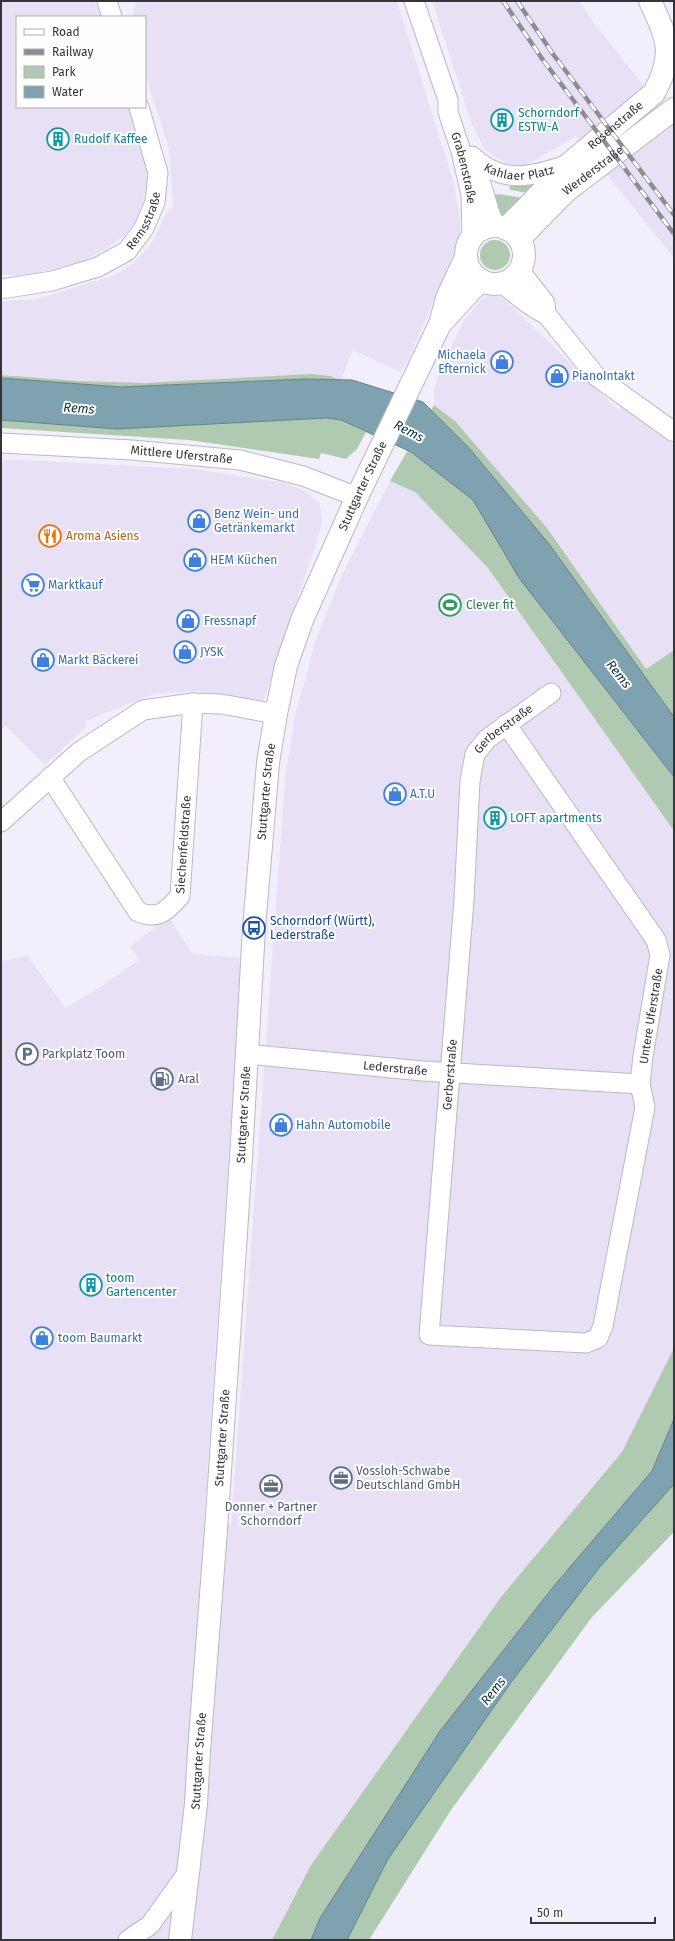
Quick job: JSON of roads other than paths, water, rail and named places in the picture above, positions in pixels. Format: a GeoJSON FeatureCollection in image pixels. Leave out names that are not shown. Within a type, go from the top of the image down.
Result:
{"type":"FeatureCollection","features":[{"type":"Feature","properties":{"kind":"main road","name":"Rosenstraße"},"geometry":{"type":"LineString","coordinates":[[507,231],[568,164],[654,94],[667,70],[672,43],[650,1]]}},
{"type":"Feature","properties":{"kind":"main road","name":"Werderstraße"},"geometry":{"type":"LineString","coordinates":[[507,231],[566,191],[674,109]]}},
{"type":"Feature","properties":{"kind":"main road"},"geometry":{"type":"LineString","coordinates":[[481,230],[507,231],[523,246],[524,256],[520,271],[512,279],[492,282],[469,270],[465,259],[467,248],[472,238],[481,230]]}},
{"type":"Feature","properties":{"kind":"main road","name":"Stuttgarter Straße"},"geometry":{"type":"LineString","coordinates":[[180,1940],[190,1869],[196,1804],[216,1530],[254,928],[264,803],[276,714],[286,666],[302,620],[357,497],[440,324],[447,298],[465,259]]}},
{"type":"Feature","properties":{"kind":"main road","name":"Stuttgarter Straße"},"geometry":{"type":"LineString","coordinates":[[440,324],[473,288],[492,282]]}},
{"type":"Feature","properties":{"kind":"street"},"geometry":{"type":"LineString","coordinates":[[106,1],[112,16]]}},
{"type":"Feature","properties":{"kind":"street","name":"Grabenstraße"},"geometry":{"type":"LineString","coordinates":[[414,1],[448,100],[448,112],[461,151],[471,195],[472,238]]}},
{"type":"Feature","properties":{"kind":"street","name":"Grabenstraße"},"geometry":{"type":"LineString","coordinates":[[448,100],[456,107],[472,156],[507,231]]}},
{"type":"Feature","properties":{"kind":"street","name":"Remsstraße"},"geometry":{"type":"LineString","coordinates":[[1,289],[52,281],[98,267],[126,251],[144,228],[155,202],[158,173],[139,108]]}},
{"type":"Feature","properties":{"kind":"street","name":"Kahlaer Platz"},"geometry":{"type":"LineString","coordinates":[[472,156],[483,167],[524,177],[541,174],[568,164]]}},
{"type":"Feature","properties":{"kind":"street"},"geometry":{"type":"LineString","coordinates":[[520,271],[545,303],[546,314]]}},
{"type":"Feature","properties":{"kind":"street"},"geometry":{"type":"LineString","coordinates":[[492,282],[516,292],[535,310],[546,314],[596,376],[674,432]]}},
{"type":"Feature","properties":{"kind":"street","name":"Mittlere Uferstraße"},"geometry":{"type":"LineString","coordinates":[[1,443],[132,450],[240,460],[303,476],[357,497]]}},
{"type":"Feature","properties":{"kind":"street","name":"Gerberstraße"},"geometry":{"type":"LineString","coordinates":[[551,693],[487,739],[474,754],[470,780],[464,900],[429,1335],[586,1343]]}},
{"type":"Feature","properties":{"kind":"street"},"geometry":{"type":"LineString","coordinates":[[1,822],[79,752],[143,710],[193,703],[221,704],[276,714]]}},
{"type":"Feature","properties":{"kind":"street","name":"Siechenfeldstraße"},"geometry":{"type":"LineString","coordinates":[[50,777],[138,912],[148,915],[165,912],[180,896],[193,703]]}},
{"type":"Feature","properties":{"kind":"street","name":"Untere Uferstraße"},"geometry":{"type":"LineString","coordinates":[[506,724],[656,940],[660,956],[659,972],[643,1056],[640,1084],[646,1107],[603,1326],[598,1338],[586,1343]]}},
{"type":"Feature","properties":{"kind":"street","name":"Lederstraße"},"geometry":{"type":"LineString","coordinates":[[247,1054],[450,1073],[640,1084]]}},
{"type":"Feature","properties":{"kind":"street"},"geometry":{"type":"LineString","coordinates":[[128,1940],[150,1924],[190,1869]]}},
{"type":"Feature","properties":{"kind":"water","name":"Rems"},"geometry":{"type":"Polygon","coordinates":[[[1,378],[121,387],[305,379],[352,380],[423,402],[469,448],[549,544],[674,717],[674,777],[519,578],[473,500],[411,452],[341,420],[326,418],[117,429],[1,420],[1,378]]]}},
{"type":"Feature","properties":{"kind":"water","name":"Rems"},"geometry":{"type":"Polygon","coordinates":[[[674,1419],[674,1484],[599,1568],[512,1681],[388,1859],[347,1940],[311,1940],[320,1918],[440,1731],[554,1586],[652,1471],[674,1419]]]}},
{"type":"Feature","properties":{"kind":"railway"},"geometry":{"type":"LineString","coordinates":[[503,1],[543,60],[674,234]]}},
{"type":"Feature","properties":{"kind":"railway"},"geometry":{"type":"LineString","coordinates":[[517,1],[553,54],[674,215]]}},
{"type":"Feature","properties":{"kind":"place","name":"Schorndorf ESTW-A"},"geometry":{"type":"Point","coordinates":[502,120]}},
{"type":"Feature","properties":{"kind":"place","name":"Rudolf Kaffee"},"geometry":{"type":"Point","coordinates":[58,139]}},
{"type":"Feature","properties":{"kind":"place","name":"Michaela Efternick"},"geometry":{"type":"Point","coordinates":[502,362]}},
{"type":"Feature","properties":{"kind":"place","name":"PianoIntakt"},"geometry":{"type":"Point","coordinates":[557,376]}},
{"type":"Feature","properties":{"kind":"place","name":"Benz Wein- und Getränkemarkt"},"geometry":{"type":"Point","coordinates":[199,521]}},
{"type":"Feature","properties":{"kind":"place","name":"Aroma Asiens"},"geometry":{"type":"Point","coordinates":[50,536]}},
{"type":"Feature","properties":{"kind":"place","name":"HEM Küchen"},"geometry":{"type":"Point","coordinates":[195,560]}},
{"type":"Feature","properties":{"kind":"place","name":"Marktkauf"},"geometry":{"type":"Point","coordinates":[33,585]}},
{"type":"Feature","properties":{"kind":"place","name":"Clever fit"},"geometry":{"type":"Point","coordinates":[450,605]}},
{"type":"Feature","properties":{"kind":"place","name":"Fressnapf"},"geometry":{"type":"Point","coordinates":[188,621]}},
{"type":"Feature","properties":{"kind":"place","name":"JYSK"},"geometry":{"type":"Point","coordinates":[185,652]}},
{"type":"Feature","properties":{"kind":"place","name":"Markt Bäckerei"},"geometry":{"type":"Point","coordinates":[43,660]}},
{"type":"Feature","properties":{"kind":"place","name":"A.T.U"},"geometry":{"type":"Point","coordinates":[395,794]}},
{"type":"Feature","properties":{"kind":"place","name":"LOFT apartments"},"geometry":{"type":"Point","coordinates":[495,818]}},
{"type":"Feature","properties":{"kind":"place","name":"Schorndorf (Württ), Lederstraße"},"geometry":{"type":"Point","coordinates":[254,928]}},
{"type":"Feature","properties":{"kind":"place","name":"Parkplatz Toom"},"geometry":{"type":"Point","coordinates":[27,1054]}},
{"type":"Feature","properties":{"kind":"place","name":"Aral"},"geometry":{"type":"Point","coordinates":[162,1079]}},
{"type":"Feature","properties":{"kind":"place","name":"Hahn Automobile"},"geometry":{"type":"Point","coordinates":[281,1125]}},
{"type":"Feature","properties":{"kind":"place","name":"toom Gartencenter"},"geometry":{"type":"Point","coordinates":[91,1285]}},
{"type":"Feature","properties":{"kind":"place","name":"toom Baumarkt"},"geometry":{"type":"Point","coordinates":[42,1338]}},
{"type":"Feature","properties":{"kind":"place","name":"Vossloh-Schwabe Deutschland GmbH"},"geometry":{"type":"Point","coordinates":[341,1478]}},
{"type":"Feature","properties":{"kind":"place","name":"Donner + Partner Schorndorf"},"geometry":{"type":"Point","coordinates":[271,1486]}}]}
